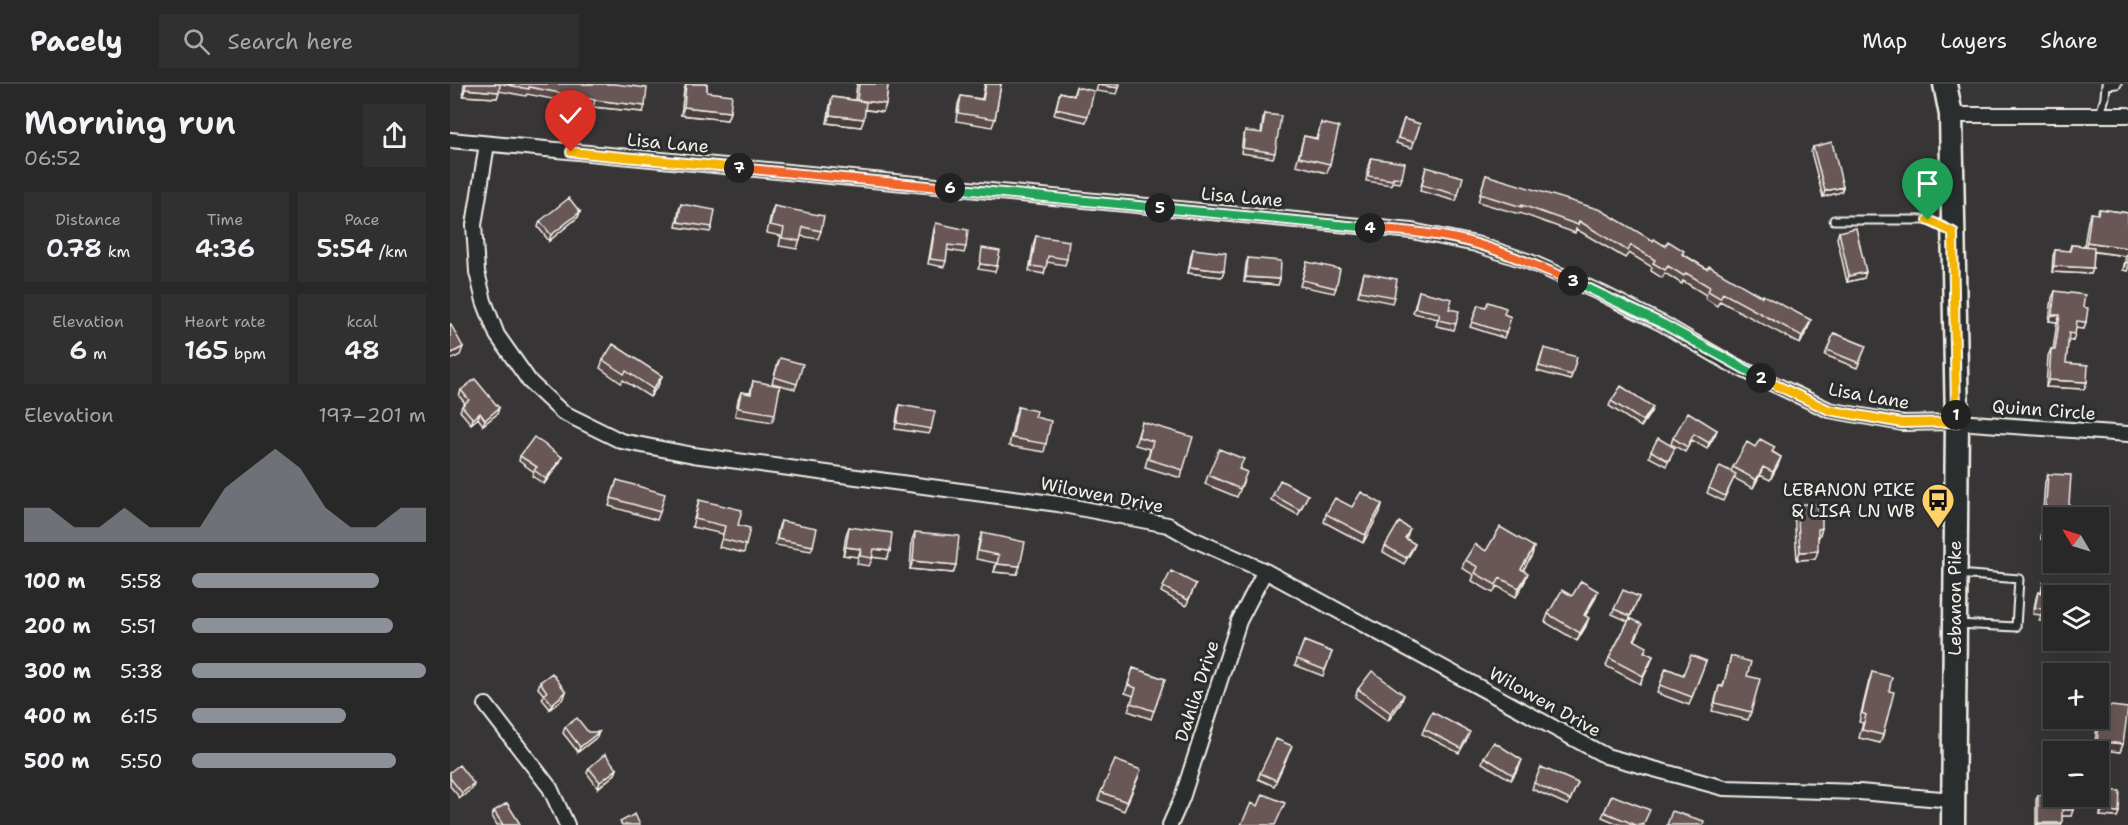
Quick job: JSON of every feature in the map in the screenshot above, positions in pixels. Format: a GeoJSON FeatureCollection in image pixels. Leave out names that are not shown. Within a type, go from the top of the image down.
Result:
{"type":"FeatureCollection","features":[{"type":"Feature","properties":{"kind":"main road","name":"Lebanon Pike"},"geometry":{"type":"LineString","coordinates":[[1945,84],[1951,115],[1957,422],[1953,825]]}},
{"type":"Feature","properties":{"kind":"street"},"geometry":{"type":"LineString","coordinates":[[1951,115],[2128,115]]}},
{"type":"Feature","properties":{"kind":"street","name":"Lisa Lane"},"geometry":{"type":"LineString","coordinates":[[450,140],[1422,233],[1487,247],[1530,262],[1603,294],[1663,324],[1731,364],[1829,410],[1902,423],[1957,422]]}},
{"type":"Feature","properties":{"kind":"street","name":"Wilowen Drive"},"geometry":{"type":"LineString","coordinates":[[487,144],[474,225],[477,272],[484,301],[497,334],[530,381],[562,412],[621,441],[693,455],[1058,504],[1168,525],[1193,539],[1265,571],[1606,756],[1724,788],[1859,792],[1953,800]]}},
{"type":"Feature","properties":{"kind":"street","name":"Quinn Circle"},"geometry":{"type":"LineString","coordinates":[[1957,422],[2128,434]]}},
{"type":"Feature","properties":{"kind":"street","name":"Dahlia Drive"},"geometry":{"type":"LineString","coordinates":[[1170,825],[1182,798],[1239,621],[1265,571]]}},
{"type":"Feature","properties":{"kind":"street"},"geometry":{"type":"LineString","coordinates":[[486,705],[549,788],[567,825]]}},
{"type":"Feature","properties":{"kind":"lane"},"geometry":{"type":"LineString","coordinates":[[2100,115],[2106,85],[2117,84]]}},
{"type":"Feature","properties":{"kind":"lane"},"geometry":{"type":"LineString","coordinates":[[1833,220],[1928,220],[1953,232]]}},
{"type":"Feature","properties":{"kind":"lane"},"geometry":{"type":"LineString","coordinates":[[1955,574],[2019,579],[2016,627],[1955,624]]}},
{"type":"Feature","properties":{"kind":"building"},"geometry":{"type":"Polygon","coordinates":[[[466,84],[500,84],[499,92],[465,89],[466,84]]]}},
{"type":"Feature","properties":{"kind":"building"},"geometry":{"type":"Polygon","coordinates":[[[503,84],[615,84],[647,88],[645,106],[503,84]]]}},
{"type":"Feature","properties":{"kind":"building"},"geometry":{"type":"Polygon","coordinates":[[[686,84],[707,84],[707,92],[732,95],[730,112],[684,107],[686,84]]]}},
{"type":"Feature","properties":{"kind":"building"},"geometry":{"type":"Polygon","coordinates":[[[859,84],[888,84],[886,104],[857,100],[859,84]]]}},
{"type":"Feature","properties":{"kind":"building"},"geometry":{"type":"Polygon","coordinates":[[[986,84],[1001,84],[995,119],[958,113],[961,96],[983,100],[986,84]]]}},
{"type":"Feature","properties":{"kind":"building"},"geometry":{"type":"Polygon","coordinates":[[[1098,84],[1120,84],[1119,88],[1098,84]]]}},
{"type":"Feature","properties":{"kind":"building"},"geometry":{"type":"Polygon","coordinates":[[[1076,87],[1094,91],[1088,116],[1056,109],[1060,92],[1074,96],[1076,87]]]}},
{"type":"Feature","properties":{"kind":"building"},"geometry":{"type":"Polygon","coordinates":[[[832,97],[866,102],[864,119],[830,115],[832,97]]]}},
{"type":"Feature","properties":{"kind":"building"},"geometry":{"type":"Polygon","coordinates":[[[1265,114],[1281,116],[1275,153],[1243,148],[1245,131],[1262,133],[1265,114]]]}},
{"type":"Feature","properties":{"kind":"building"},"geometry":{"type":"Polygon","coordinates":[[[1404,119],[1420,124],[1414,142],[1398,138],[1404,119]]]}},
{"type":"Feature","properties":{"kind":"building"},"geometry":{"type":"Polygon","coordinates":[[[1321,123],[1339,127],[1330,164],[1299,157],[1304,136],[1317,139],[1321,123]]]}},
{"type":"Feature","properties":{"kind":"building"},"geometry":{"type":"Polygon","coordinates":[[[1832,142],[1843,187],[1825,191],[1813,147],[1832,142]]]}},
{"type":"Feature","properties":{"kind":"building"},"geometry":{"type":"Polygon","coordinates":[[[1371,158],[1405,163],[1402,178],[1393,177],[1393,180],[1368,176],[1371,158]]]}},
{"type":"Feature","properties":{"kind":"building"},"geometry":{"type":"Polygon","coordinates":[[[1426,167],[1463,177],[1458,195],[1422,185],[1426,167]]]}},
{"type":"Feature","properties":{"kind":"building"},"geometry":{"type":"Polygon","coordinates":[[[1486,175],[1601,210],[1653,241],[1654,239],[1665,246],[1668,241],[1684,251],[1682,254],[1707,269],[1709,266],[1762,297],[1763,295],[1811,320],[1802,336],[1723,293],[1720,298],[1708,291],[1710,287],[1686,273],[1684,276],[1668,266],[1665,270],[1653,263],[1655,260],[1631,245],[1628,251],[1579,221],[1578,225],[1522,205],[1522,207],[1480,194],[1486,175]]]}},
{"type":"Feature","properties":{"kind":"building"},"geometry":{"type":"Polygon","coordinates":[[[569,198],[580,212],[551,235],[540,221],[569,198]]]}},
{"type":"Feature","properties":{"kind":"building"},"geometry":{"type":"Polygon","coordinates":[[[681,204],[715,210],[712,227],[678,222],[681,204]]]}},
{"type":"Feature","properties":{"kind":"building"},"geometry":{"type":"Polygon","coordinates":[[[774,206],[824,216],[821,231],[803,227],[800,241],[782,238],[784,228],[770,225],[774,206]]]}},
{"type":"Feature","properties":{"kind":"building"},"geometry":{"type":"Polygon","coordinates":[[[2099,209],[2128,213],[2128,248],[2087,242],[2091,213],[2098,214],[2099,209]]]}},
{"type":"Feature","properties":{"kind":"building"},"geometry":{"type":"Polygon","coordinates":[[[936,223],[968,230],[966,247],[948,245],[946,261],[930,259],[936,223]]]}},
{"type":"Feature","properties":{"kind":"building"},"geometry":{"type":"Polygon","coordinates":[[[1856,228],[1866,272],[1849,276],[1839,232],[1856,228]]]}},
{"type":"Feature","properties":{"kind":"building"},"geometry":{"type":"Polygon","coordinates":[[[1036,236],[1069,241],[1067,259],[1048,256],[1046,268],[1031,266],[1036,236]]]}},
{"type":"Feature","properties":{"kind":"building"},"geometry":{"type":"Polygon","coordinates":[[[2071,245],[2094,247],[2093,268],[2054,266],[2055,250],[2071,251],[2071,245]]]}},
{"type":"Feature","properties":{"kind":"building"},"geometry":{"type":"Polygon","coordinates":[[[982,248],[1000,251],[997,266],[980,264],[982,248]]]}},
{"type":"Feature","properties":{"kind":"building"},"geometry":{"type":"Polygon","coordinates":[[[1193,249],[1226,253],[1224,271],[1190,267],[1193,249]]]}},
{"type":"Feature","properties":{"kind":"building"},"geometry":{"type":"Polygon","coordinates":[[[1248,258],[1281,261],[1280,279],[1246,277],[1248,258]]]}},
{"type":"Feature","properties":{"kind":"building"},"geometry":{"type":"Polygon","coordinates":[[[1307,262],[1340,269],[1336,288],[1302,280],[1307,262]]]}},
{"type":"Feature","properties":{"kind":"building"},"geometry":{"type":"Polygon","coordinates":[[[1364,273],[1397,279],[1394,297],[1360,291],[1364,273]]]}},
{"type":"Feature","properties":{"kind":"building"},"geometry":{"type":"Polygon","coordinates":[[[1419,291],[1452,299],[1449,309],[1459,311],[1456,324],[1438,320],[1440,313],[1415,308],[1419,291]]]}},
{"type":"Feature","properties":{"kind":"building"},"geometry":{"type":"Polygon","coordinates":[[[2055,291],[2085,295],[2083,307],[2088,308],[2086,322],[2077,321],[2075,334],[2069,333],[2066,363],[2088,365],[2087,382],[2049,380],[2051,349],[2055,350],[2060,315],[2052,315],[2055,291]]]}},
{"type":"Feature","properties":{"kind":"building"},"geometry":{"type":"Polygon","coordinates":[[[1488,302],[1506,308],[1504,314],[1511,317],[1506,333],[1472,322],[1478,305],[1486,307],[1488,302]]]}},
{"type":"Feature","properties":{"kind":"building"},"geometry":{"type":"Polygon","coordinates":[[[450,323],[463,347],[450,354],[450,323]]]}},
{"type":"Feature","properties":{"kind":"building"},"geometry":{"type":"Polygon","coordinates":[[[1834,333],[1866,346],[1859,363],[1827,350],[1834,333]]]}},
{"type":"Feature","properties":{"kind":"building"},"geometry":{"type":"Polygon","coordinates":[[[613,344],[662,376],[653,389],[626,371],[624,374],[603,360],[613,344]]]}},
{"type":"Feature","properties":{"kind":"building"},"geometry":{"type":"Polygon","coordinates":[[[1544,348],[1577,357],[1572,375],[1539,366],[1544,348]]]}},
{"type":"Feature","properties":{"kind":"building"},"geometry":{"type":"Polygon","coordinates":[[[780,358],[803,364],[797,384],[774,377],[780,358]]]}},
{"type":"Feature","properties":{"kind":"building"},"geometry":{"type":"Polygon","coordinates":[[[475,379],[499,408],[485,420],[480,413],[473,419],[462,406],[469,400],[461,390],[475,379]]]}},
{"type":"Feature","properties":{"kind":"building"},"geometry":{"type":"Polygon","coordinates":[[[753,381],[780,386],[775,414],[738,408],[741,392],[751,394],[753,381]]]}},
{"type":"Feature","properties":{"kind":"building"},"geometry":{"type":"Polygon","coordinates":[[[1621,386],[1653,407],[1643,421],[1611,401],[1621,386]]]}},
{"type":"Feature","properties":{"kind":"building"},"geometry":{"type":"Polygon","coordinates":[[[900,405],[935,411],[931,429],[897,423],[900,405]]]}},
{"type":"Feature","properties":{"kind":"building"},"geometry":{"type":"Polygon","coordinates":[[[1018,407],[1037,411],[1035,417],[1051,421],[1046,444],[1012,438],[1018,407]]]}},
{"type":"Feature","properties":{"kind":"building"},"geometry":{"type":"Polygon","coordinates":[[[1688,412],[1717,430],[1709,443],[1694,434],[1687,447],[1673,438],[1688,412]]]}},
{"type":"Feature","properties":{"kind":"building"},"geometry":{"type":"Polygon","coordinates":[[[1142,422],[1193,437],[1183,470],[1148,459],[1153,441],[1138,437],[1142,422]]]}},
{"type":"Feature","properties":{"kind":"building"},"geometry":{"type":"Polygon","coordinates":[[[534,437],[562,457],[546,479],[534,470],[537,467],[520,456],[534,437]]]}},
{"type":"Feature","properties":{"kind":"building"},"geometry":{"type":"Polygon","coordinates":[[[1658,438],[1675,448],[1668,461],[1651,451],[1658,438]]]}},
{"type":"Feature","properties":{"kind":"building"},"geometry":{"type":"Polygon","coordinates":[[[1760,439],[1775,447],[1772,452],[1781,457],[1773,472],[1763,467],[1756,480],[1733,467],[1747,442],[1755,447],[1760,439]]]}},
{"type":"Feature","properties":{"kind":"building"},"geometry":{"type":"Polygon","coordinates":[[[1219,449],[1244,459],[1239,469],[1247,472],[1240,489],[1208,475],[1219,449]]]}},
{"type":"Feature","properties":{"kind":"building"},"geometry":{"type":"Polygon","coordinates":[[[1720,466],[1736,474],[1725,496],[1709,488],[1720,466]]]}},
{"type":"Feature","properties":{"kind":"building"},"geometry":{"type":"Polygon","coordinates":[[[2048,474],[2071,475],[2069,507],[2046,507],[2048,474]]]}},
{"type":"Feature","properties":{"kind":"building"},"geometry":{"type":"Polygon","coordinates":[[[617,480],[665,494],[660,512],[611,498],[617,480]]]}},
{"type":"Feature","properties":{"kind":"building"},"geometry":{"type":"Polygon","coordinates":[[[1280,480],[1308,495],[1300,510],[1273,495],[1280,480]]]}},
{"type":"Feature","properties":{"kind":"building"},"geometry":{"type":"Polygon","coordinates":[[[1361,492],[1382,504],[1365,535],[1326,514],[1335,498],[1352,507],[1361,492]]]}},
{"type":"Feature","properties":{"kind":"building"},"geometry":{"type":"Polygon","coordinates":[[[699,500],[742,510],[738,525],[750,528],[746,545],[722,539],[725,526],[695,519],[699,500]]]}},
{"type":"Feature","properties":{"kind":"building"},"geometry":{"type":"Polygon","coordinates":[[[1797,504],[1817,504],[1817,515],[1822,514],[1822,528],[1818,529],[1818,551],[1800,552],[1797,504]]]}},
{"type":"Feature","properties":{"kind":"building"},"geometry":{"type":"Polygon","coordinates":[[[781,521],[817,528],[813,546],[777,539],[781,521]]]}},
{"type":"Feature","properties":{"kind":"building"},"geometry":{"type":"Polygon","coordinates":[[[1399,522],[1410,529],[1405,538],[1415,544],[1406,558],[1385,546],[1399,522]]]}},
{"type":"Feature","properties":{"kind":"building"},"geometry":{"type":"Polygon","coordinates":[[[849,527],[892,533],[890,551],[874,549],[872,558],[860,556],[861,549],[846,547],[849,527]]]}},
{"type":"Feature","properties":{"kind":"building"},"geometry":{"type":"Polygon","coordinates":[[[1500,527],[1534,547],[1521,569],[1528,573],[1519,588],[1500,578],[1496,585],[1475,573],[1478,567],[1465,560],[1475,544],[1486,551],[1500,527]]]}},
{"type":"Feature","properties":{"kind":"building"},"geometry":{"type":"Polygon","coordinates":[[[915,532],[959,536],[956,565],[913,561],[915,532]]]}},
{"type":"Feature","properties":{"kind":"building"},"geometry":{"type":"Polygon","coordinates":[[[982,533],[1025,542],[1020,566],[997,564],[999,555],[978,551],[982,533]]]}},
{"type":"Feature","properties":{"kind":"building"},"geometry":{"type":"Polygon","coordinates":[[[1171,571],[1196,584],[1188,600],[1163,587],[1171,571]]]}},
{"type":"Feature","properties":{"kind":"building"},"geometry":{"type":"Polygon","coordinates":[[[1581,581],[1598,591],[1584,615],[1589,618],[1580,633],[1548,614],[1562,590],[1572,596],[1581,581]]]}},
{"type":"Feature","properties":{"kind":"building"},"geometry":{"type":"Polygon","coordinates":[[[2043,583],[2057,585],[2043,585],[2043,609],[2035,608],[2038,592],[2042,593],[2043,583]]]}},
{"type":"Feature","properties":{"kind":"building"},"geometry":{"type":"Polygon","coordinates":[[[1623,590],[1639,597],[1630,616],[1614,609],[1623,590]]]}},
{"type":"Feature","properties":{"kind":"building"},"geometry":{"type":"Polygon","coordinates":[[[1630,618],[1642,624],[1634,640],[1647,647],[1644,652],[1653,656],[1643,676],[1609,658],[1630,618]]]}},
{"type":"Feature","properties":{"kind":"building"},"geometry":{"type":"Polygon","coordinates":[[[1304,641],[1332,652],[1325,670],[1297,659],[1304,641]]]}},
{"type":"Feature","properties":{"kind":"building"},"geometry":{"type":"Polygon","coordinates":[[[1691,655],[1706,661],[1692,697],[1660,685],[1666,668],[1683,675],[1691,655]]]}},
{"type":"Feature","properties":{"kind":"building"},"geometry":{"type":"Polygon","coordinates":[[[1731,656],[1751,662],[1747,676],[1760,679],[1751,712],[1715,703],[1719,686],[1723,687],[1731,656]]]}},
{"type":"Feature","properties":{"kind":"building"},"geometry":{"type":"Polygon","coordinates":[[[1133,668],[1165,679],[1154,711],[1131,703],[1136,688],[1128,685],[1133,668]]]}},
{"type":"Feature","properties":{"kind":"building"},"geometry":{"type":"Polygon","coordinates":[[[1372,671],[1404,695],[1391,713],[1358,689],[1372,671]]]}},
{"type":"Feature","properties":{"kind":"building"},"geometry":{"type":"Polygon","coordinates":[[[1872,672],[1892,677],[1889,691],[1894,692],[1883,735],[1862,730],[1866,715],[1862,713],[1872,672]]]}},
{"type":"Feature","properties":{"kind":"building"},"geometry":{"type":"Polygon","coordinates":[[[552,673],[566,692],[552,704],[544,694],[547,692],[540,682],[552,673]]]}},
{"type":"Feature","properties":{"kind":"building"},"geometry":{"type":"Polygon","coordinates":[[[2109,706],[2128,708],[2123,744],[2097,741],[2099,729],[2109,729],[2109,706]]]}},
{"type":"Feature","properties":{"kind":"building"},"geometry":{"type":"Polygon","coordinates":[[[1432,712],[1470,732],[1461,748],[1424,729],[1432,712]]]}},
{"type":"Feature","properties":{"kind":"building"},"geometry":{"type":"Polygon","coordinates":[[[577,718],[588,732],[599,732],[580,747],[565,727],[577,718]]]}},
{"type":"Feature","properties":{"kind":"building"},"geometry":{"type":"Polygon","coordinates":[[[1276,739],[1292,746],[1276,780],[1260,773],[1276,739]]]}},
{"type":"Feature","properties":{"kind":"building"},"geometry":{"type":"Polygon","coordinates":[[[1494,742],[1522,760],[1513,775],[1484,757],[1494,742]]]}},
{"type":"Feature","properties":{"kind":"building"},"geometry":{"type":"Polygon","coordinates":[[[605,754],[617,769],[600,782],[589,768],[605,754]]]}},
{"type":"Feature","properties":{"kind":"building"},"geometry":{"type":"Polygon","coordinates":[[[1115,760],[1141,770],[1127,802],[1101,792],[1115,760]]]}},
{"type":"Feature","properties":{"kind":"building"},"geometry":{"type":"Polygon","coordinates":[[[459,765],[474,784],[462,793],[450,778],[450,772],[459,765]]]}},
{"type":"Feature","properties":{"kind":"building"},"geometry":{"type":"Polygon","coordinates":[[[1541,767],[1578,783],[1570,800],[1534,783],[1541,767]]]}},
{"type":"Feature","properties":{"kind":"building"},"geometry":{"type":"Polygon","coordinates":[[[2109,790],[2120,791],[2119,812],[2102,811],[2102,807],[2109,807],[2109,790]]]}},
{"type":"Feature","properties":{"kind":"building"},"geometry":{"type":"Polygon","coordinates":[[[1263,794],[1285,803],[1275,825],[1241,825],[1251,803],[1258,806],[1263,794]]]}},
{"type":"Feature","properties":{"kind":"building"},"geometry":{"type":"Polygon","coordinates":[[[1612,795],[1650,810],[1643,825],[1636,825],[1604,812],[1612,795]]]}},
{"type":"Feature","properties":{"kind":"building"},"geometry":{"type":"Polygon","coordinates":[[[2038,795],[2043,795],[2043,807],[2073,807],[2073,810],[2062,810],[2062,823],[2038,823],[2038,795]]]}},
{"type":"Feature","properties":{"kind":"building"},"geometry":{"type":"Polygon","coordinates":[[[507,803],[520,824],[503,825],[494,811],[507,803]]]}},
{"type":"Feature","properties":{"kind":"building"},"geometry":{"type":"Polygon","coordinates":[[[1672,811],[1704,821],[1703,825],[1667,825],[1672,811]]]}},
{"type":"Feature","properties":{"kind":"building"},"geometry":{"type":"Polygon","coordinates":[[[635,814],[640,825],[622,825],[620,822],[635,814]]]}},
{"type":"Feature","properties":{"kind":"place","name":"LEBANON PIKE & LISA LN WB"},"geometry":{"type":"Point","coordinates":[1938,529]}},
{"type":"Feature","properties":{"kind":"route"},"geometry":{"type":"LineString","coordinates":[[571,152],[1412,231],[1476,244],[1530,262],[1603,294],[1663,324],[1731,364],[1829,410],[1902,423],[1957,422],[1953,232],[1928,220]]}}]}
